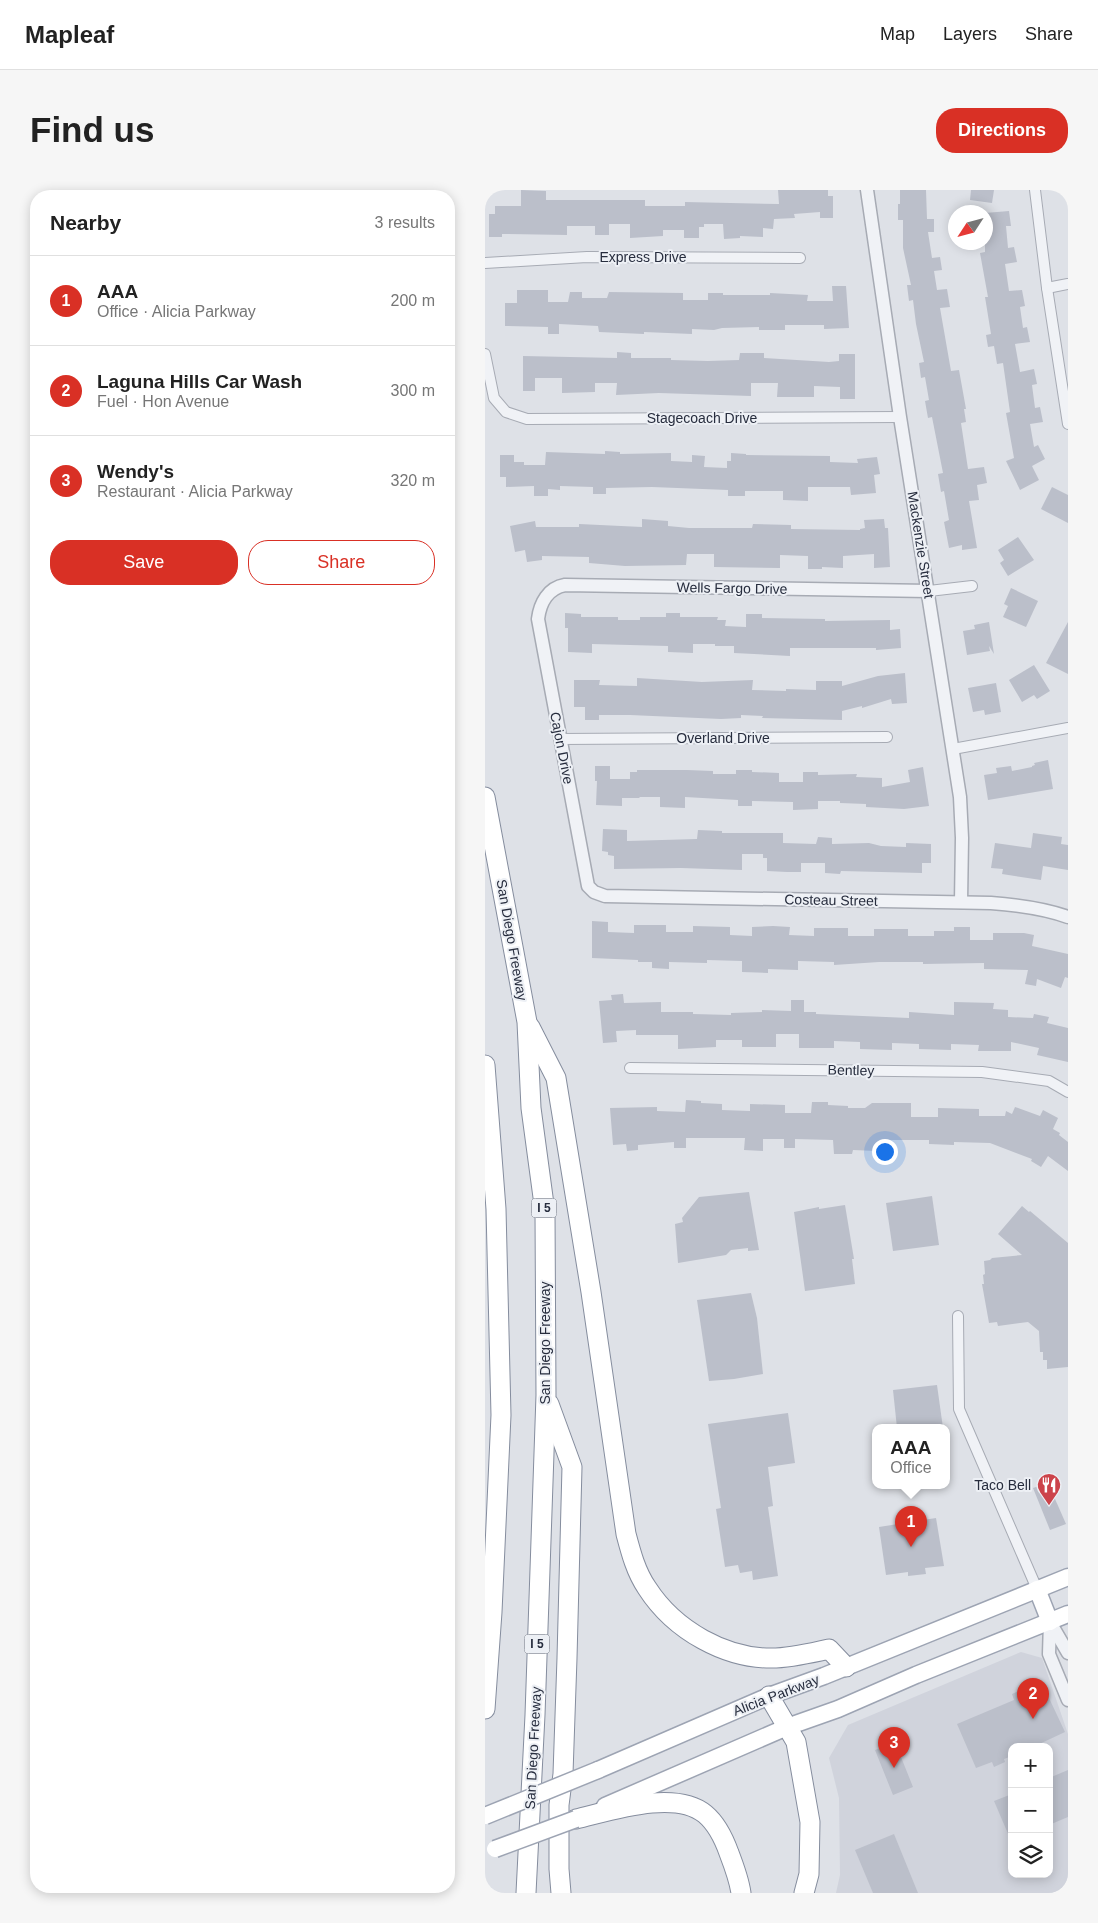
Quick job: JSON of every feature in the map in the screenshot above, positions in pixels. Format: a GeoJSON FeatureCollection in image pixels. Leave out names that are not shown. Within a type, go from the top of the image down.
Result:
{"type":"FeatureCollection","features":[{"type":"Feature","properties":{"kind":"highway","name":"San Diego Freeway"},"geometry":{"type":"LineString","coordinates":[[485,797],[527,1022],[531,1108],[545,1212],[546,1395],[535,1716],[526,1893]]}},
{"type":"Feature","properties":{"kind":"highway"},"geometry":{"type":"LineString","coordinates":[[527,1022],[556,1078],[591,1292],[626,1534],[633,1561],[647,1588],[667,1613],[691,1633],[728,1651],[754,1656],[776,1658],[829,1649],[846,1666]]}},
{"type":"Feature","properties":{"kind":"highway"},"geometry":{"type":"LineString","coordinates":[[485,1071],[496,1210],[501,1415],[492,1612],[485,1709]]}},
{"type":"Feature","properties":{"kind":"highway"},"geometry":{"type":"LineString","coordinates":[[546,1395],[572,1467],[563,1774],[559,1805],[561,1893]]}},
{"type":"Feature","properties":{"kind":"highway"},"geometry":{"type":"LineString","coordinates":[[769,1696],[796,1742],[810,1822],[809,1874],[804,1893]]}},
{"type":"Feature","properties":{"kind":"highway"},"geometry":{"type":"LineString","coordinates":[[576,1819],[641,1805],[673,1803],[689,1806],[705,1814],[716,1826],[725,1842],[738,1876],[741,1893]]}},
{"type":"Feature","properties":{"kind":"main road","name":"Alicia Parkway"},"geometry":{"type":"LineString","coordinates":[[485,1816],[598,1770],[769,1696],[1068,1577]]}},
{"type":"Feature","properties":{"kind":"main road"},"geometry":{"type":"LineString","coordinates":[[1037,1589],[1050,1622]]}},
{"type":"Feature","properties":{"kind":"main road"},"geometry":{"type":"LineString","coordinates":[[485,1853],[576,1819],[787,1726],[838,1710],[923,1672],[1068,1614]]}},
{"type":"Feature","properties":{"kind":"street","name":"Mackenzie Street"},"geometry":{"type":"LineString","coordinates":[[867,190],[900,417],[929,591],[960,797],[962,838],[961,902]]}},
{"type":"Feature","properties":{"kind":"street"},"geometry":{"type":"LineString","coordinates":[[1035,190],[1047,288],[1068,424]]}},
{"type":"Feature","properties":{"kind":"street","name":"Express Drive"},"geometry":{"type":"LineString","coordinates":[[485,263],[587,257],[800,258]]}},
{"type":"Feature","properties":{"kind":"street"},"geometry":{"type":"LineString","coordinates":[[1047,288],[1068,284]]}},
{"type":"Feature","properties":{"kind":"street","name":"Stagecoach Drive"},"geometry":{"type":"LineString","coordinates":[[485,354],[494,398],[506,412],[527,419],[900,417]]}},
{"type":"Feature","properties":{"kind":"street","name":"Wells Fargo Drive"},"geometry":{"type":"LineString","coordinates":[[542,602],[549,592],[565,585],[929,591]]}},
{"type":"Feature","properties":{"kind":"street"},"geometry":{"type":"LineString","coordinates":[[929,591],[972,586]]}},
{"type":"Feature","properties":{"kind":"street","name":"Cajon Drive"},"geometry":{"type":"LineString","coordinates":[[542,602],[538,619],[588,886],[594,892]]}},
{"type":"Feature","properties":{"kind":"street"},"geometry":{"type":"LineString","coordinates":[[953,749],[1068,728]]}},
{"type":"Feature","properties":{"kind":"street","name":"Overland Drive"},"geometry":{"type":"LineString","coordinates":[[560,739],[887,737]]}},
{"type":"Feature","properties":{"kind":"street","name":"Costeau Street"},"geometry":{"type":"LineString","coordinates":[[594,892],[605,896],[961,902],[1019,905],[1052,911],[1068,917]]}},
{"type":"Feature","properties":{"kind":"street","name":"Bentley"},"geometry":{"type":"LineString","coordinates":[[630,1068],[982,1072],[1049,1081],[1068,1092]]}},
{"type":"Feature","properties":{"kind":"street"},"geometry":{"type":"LineString","coordinates":[[958,1316],[959,1409],[1037,1589]]}},
{"type":"Feature","properties":{"kind":"street"},"geometry":{"type":"LineString","coordinates":[[1050,1622],[1068,1653]]}},
{"type":"Feature","properties":{"kind":"street"},"geometry":{"type":"LineString","coordinates":[[1050,1622],[1049,1654],[1068,1700]]}},
{"type":"Feature","properties":{"kind":"shaded area"},"geometry":{"type":"Polygon","coordinates":[[[1021,1652],[1042,1658],[1068,1734],[1068,1893],[836,1893],[840,1875],[839,1798],[829,1758],[848,1725],[1021,1652]]]}},
{"type":"Feature","properties":{"kind":"building"},"geometry":{"type":"Polygon","coordinates":[[[521,190],[546,191],[546,200],[645,200],[645,206],[685,206],[685,202],[779,204],[778,190],[828,190],[828,196],[833,196],[833,218],[820,218],[820,212],[794,214],[795,218],[774,219],[773,229],[763,228],[763,237],[740,236],[740,238],[724,239],[723,224],[704,224],[704,227],[699,227],[699,238],[684,238],[684,230],[663,230],[663,236],[630,238],[630,224],[609,224],[609,235],[595,235],[595,226],[567,226],[567,235],[502,234],[502,237],[489,237],[489,214],[495,214],[495,206],[521,206],[521,190]]]}},
{"type":"Feature","properties":{"kind":"building"},"geometry":{"type":"Polygon","coordinates":[[[900,190],[926,190],[927,219],[934,219],[934,232],[928,232],[932,258],[940,257],[942,270],[934,271],[937,290],[947,289],[950,307],[940,308],[951,371],[959,370],[966,409],[964,409],[966,422],[961,423],[968,469],[984,467],[987,483],[977,485],[979,500],[969,501],[977,548],[962,550],[962,545],[949,548],[944,522],[949,520],[944,491],[941,492],[938,474],[943,473],[932,417],[928,418],[925,401],[929,400],[925,377],[921,378],[919,363],[924,362],[913,300],[909,301],[907,285],[911,285],[903,248],[903,220],[898,220],[900,190]]]}},
{"type":"Feature","properties":{"kind":"building"},"geometry":{"type":"Polygon","coordinates":[[[971,190],[994,190],[992,203],[970,200],[971,190]]]}},
{"type":"Feature","properties":{"kind":"building"},"geometry":{"type":"Polygon","coordinates":[[[1009,211],[1011,226],[1006,226],[1008,248],[1014,247],[1017,262],[1005,264],[1009,291],[1022,290],[1025,306],[1020,307],[1023,328],[1027,327],[1030,342],[1015,344],[1020,372],[1034,369],[1037,384],[1032,385],[1035,408],[1040,407],[1043,422],[1030,424],[1034,447],[1038,445],[1045,459],[1032,466],[1039,480],[1020,490],[1006,461],[1014,458],[1006,413],[1010,412],[1003,363],[997,364],[994,346],[988,347],[986,335],[991,334],[985,297],[988,297],[980,253],[985,252],[985,250],[993,250],[993,212],[1009,211]]]}},
{"type":"Feature","properties":{"kind":"building"},"geometry":{"type":"Polygon","coordinates":[[[832,286],[846,286],[849,328],[824,329],[824,325],[785,325],[785,330],[759,330],[759,327],[722,328],[714,330],[692,329],[692,334],[644,332],[644,334],[599,332],[598,326],[559,324],[559,334],[548,334],[548,327],[505,326],[505,303],[517,303],[517,290],[548,290],[548,302],[568,302],[570,292],[582,292],[582,298],[607,298],[609,292],[683,293],[683,300],[708,300],[708,293],[723,293],[723,295],[770,295],[770,293],[808,295],[807,301],[833,301],[832,286]]]}},
{"type":"Feature","properties":{"kind":"building"},"geometry":{"type":"Polygon","coordinates":[[[617,352],[631,353],[631,358],[671,358],[671,360],[708,361],[739,360],[740,353],[764,353],[764,358],[829,362],[839,361],[839,354],[855,354],[855,399],[840,399],[840,387],[814,386],[814,397],[777,397],[778,383],[751,383],[751,396],[659,393],[616,395],[617,383],[595,383],[595,392],[562,393],[562,378],[535,378],[535,391],[523,391],[523,356],[617,358],[617,352]]]}},
{"type":"Feature","properties":{"kind":"building"},"geometry":{"type":"Polygon","coordinates":[[[605,451],[620,452],[620,454],[671,453],[671,461],[692,462],[692,455],[705,456],[704,467],[727,468],[727,461],[731,461],[731,453],[746,455],[830,456],[830,462],[858,463],[857,459],[877,457],[880,474],[874,475],[876,493],[851,495],[850,487],[808,487],[808,501],[783,500],[783,491],[745,491],[745,496],[728,496],[728,490],[652,487],[606,488],[606,494],[593,494],[593,487],[560,486],[560,490],[548,489],[548,496],[534,496],[534,486],[506,487],[506,477],[500,477],[500,455],[514,455],[514,462],[524,462],[524,465],[545,465],[546,452],[605,454],[605,451]]]}},
{"type":"Feature","properties":{"kind":"building"},"geometry":{"type":"Polygon","coordinates":[[[1052,487],[1068,495],[1068,523],[1041,509],[1052,487]]]}},
{"type":"Feature","properties":{"kind":"building"},"geometry":{"type":"Polygon","coordinates":[[[642,519],[668,521],[668,526],[689,528],[752,528],[753,524],[791,525],[791,529],[860,530],[865,528],[864,520],[884,519],[885,528],[888,528],[890,567],[874,568],[874,554],[843,556],[843,568],[822,567],[822,569],[808,569],[808,556],[780,555],[780,568],[714,567],[714,554],[687,554],[686,565],[625,566],[589,563],[589,557],[542,556],[542,560],[527,562],[525,550],[515,552],[510,526],[535,521],[536,527],[579,527],[579,524],[642,527],[642,519]]]}},
{"type":"Feature","properties":{"kind":"building"},"geometry":{"type":"Polygon","coordinates":[[[1018,537],[1034,560],[1008,576],[1000,563],[1004,560],[998,550],[1018,537]]]}},
{"type":"Feature","properties":{"kind":"building"},"geometry":{"type":"Polygon","coordinates":[[[1011,588],[1038,601],[1026,627],[1003,617],[1008,606],[1004,604],[1011,588]]]}},
{"type":"Feature","properties":{"kind":"building"},"geometry":{"type":"Polygon","coordinates":[[[565,613],[581,614],[581,617],[618,617],[618,620],[640,620],[640,617],[666,617],[666,613],[680,613],[680,617],[718,617],[717,620],[726,620],[725,626],[746,627],[746,614],[762,614],[762,618],[825,619],[825,621],[890,620],[890,630],[900,629],[901,648],[876,650],[876,648],[790,648],[790,656],[734,653],[734,646],[715,646],[715,644],[693,644],[693,653],[668,652],[668,646],[592,644],[592,653],[568,652],[568,628],[565,628],[565,613]]]}},
{"type":"Feature","properties":{"kind":"building"},"geometry":{"type":"Polygon","coordinates":[[[989,622],[994,654],[989,646],[990,651],[967,655],[963,631],[975,629],[974,625],[989,622]]]}},
{"type":"Feature","properties":{"kind":"building"},"geometry":{"type":"Polygon","coordinates":[[[1068,622],[1068,674],[1046,663],[1068,622]]]}},
{"type":"Feature","properties":{"kind":"building"},"geometry":{"type":"Polygon","coordinates":[[[1034,665],[1050,691],[1037,699],[1034,695],[1022,702],[1009,680],[1034,665]]]}},
{"type":"Feature","properties":{"kind":"building"},"geometry":{"type":"Polygon","coordinates":[[[905,673],[907,703],[892,704],[891,699],[862,708],[862,706],[842,711],[842,720],[762,718],[763,716],[741,715],[741,718],[721,719],[599,715],[599,720],[585,720],[585,707],[574,707],[574,680],[600,680],[599,685],[637,686],[637,678],[702,682],[753,680],[752,690],[786,691],[786,689],[816,690],[816,681],[842,681],[842,686],[878,676],[905,673]]]}},
{"type":"Feature","properties":{"kind":"building"},"geometry":{"type":"Polygon","coordinates":[[[996,683],[1001,712],[985,715],[984,710],[973,712],[968,688],[996,683]]]}},
{"type":"Feature","properties":{"kind":"building"},"geometry":{"type":"Polygon","coordinates":[[[1048,760],[1053,789],[988,800],[984,775],[997,773],[996,768],[1011,766],[1012,771],[1032,767],[1035,765],[1034,763],[1048,760]]]}},
{"type":"Feature","properties":{"kind":"building"},"geometry":{"type":"Polygon","coordinates":[[[595,766],[610,766],[610,779],[630,779],[630,772],[637,772],[637,770],[713,771],[713,774],[736,774],[736,770],[752,770],[752,772],[779,773],[779,782],[803,782],[803,772],[818,772],[818,775],[857,774],[856,777],[882,778],[882,787],[910,782],[908,770],[923,767],[929,806],[904,809],[866,807],[866,804],[840,803],[840,801],[818,801],[818,809],[793,810],[793,802],[752,801],[752,806],[738,806],[738,800],[685,797],[685,808],[660,807],[660,797],[622,798],[622,806],[596,805],[597,781],[595,781],[595,766]]]}},
{"type":"Feature","properties":{"kind":"building"},"geometry":{"type":"Polygon","coordinates":[[[603,829],[627,830],[627,841],[697,839],[698,830],[722,831],[722,833],[783,833],[783,843],[816,844],[818,837],[832,838],[832,844],[869,843],[881,846],[906,847],[906,843],[931,844],[931,863],[922,863],[922,873],[841,871],[840,874],[825,873],[825,863],[801,863],[801,872],[787,872],[767,871],[767,858],[763,858],[763,854],[742,854],[742,870],[681,868],[614,869],[614,856],[602,851],[603,829]]]}},
{"type":"Feature","properties":{"kind":"building"},"geometry":{"type":"Polygon","coordinates":[[[1033,833],[1062,837],[1061,844],[1068,845],[1068,870],[1043,866],[1041,880],[1002,874],[1003,869],[991,868],[995,843],[1031,848],[1033,833]]]}},
{"type":"Feature","properties":{"kind":"building"},"geometry":{"type":"Polygon","coordinates":[[[592,921],[608,922],[608,932],[634,933],[634,925],[666,925],[666,932],[693,932],[693,926],[730,927],[730,935],[752,936],[752,927],[773,926],[790,927],[789,935],[814,936],[814,928],[848,928],[848,936],[874,936],[874,929],[908,929],[908,936],[934,936],[934,931],[954,931],[954,927],[970,927],[970,940],[993,940],[993,933],[1024,933],[1034,935],[1032,946],[1068,954],[1068,978],[1065,977],[1061,988],[1037,979],[1036,986],[1025,984],[1028,970],[984,969],[984,963],[923,964],[923,962],[879,962],[834,965],[834,962],[798,961],[798,970],[768,969],[768,973],[742,972],[742,961],[707,960],[707,963],[669,962],[669,969],[652,968],[652,962],[592,958],[592,921]]]}},
{"type":"Feature","properties":{"kind":"building"},"geometry":{"type":"Polygon","coordinates":[[[623,994],[624,1003],[661,1002],[661,1012],[731,1015],[731,1013],[762,1012],[762,1010],[791,1011],[791,1000],[804,1000],[804,1012],[816,1012],[816,1014],[909,1018],[909,1012],[954,1015],[954,1002],[994,1003],[993,1009],[1008,1010],[1008,1017],[1033,1018],[1034,1014],[1049,1017],[1047,1023],[1068,1028],[1068,1062],[1037,1055],[1039,1048],[1011,1042],[1011,1051],[978,1051],[979,1045],[951,1044],[951,1050],[919,1049],[919,1044],[892,1043],[892,1050],[860,1049],[860,1042],[834,1041],[834,1048],[799,1048],[799,1034],[776,1034],[776,1047],[742,1047],[742,1040],[716,1040],[716,1047],[678,1049],[678,1035],[636,1035],[636,1030],[616,1031],[617,1042],[603,1043],[599,1001],[612,1000],[611,995],[623,994]]]}},
{"type":"Feature","properties":{"kind":"building"},"geometry":{"type":"Polygon","coordinates":[[[686,1100],[722,1104],[722,1110],[750,1111],[750,1104],[785,1105],[785,1113],[811,1113],[812,1102],[828,1102],[828,1105],[848,1106],[848,1108],[865,1108],[872,1103],[911,1103],[911,1117],[938,1117],[938,1108],[979,1109],[979,1116],[1005,1116],[1006,1111],[1012,1114],[1015,1107],[1040,1116],[1043,1110],[1058,1118],[1053,1129],[1060,1133],[1059,1135],[1068,1142],[1068,1171],[1048,1156],[1041,1167],[1031,1161],[1032,1159],[990,1143],[954,1142],[954,1145],[929,1144],[929,1140],[890,1140],[890,1146],[877,1146],[876,1151],[853,1150],[852,1154],[834,1154],[833,1140],[795,1139],[795,1148],[784,1148],[784,1139],[763,1139],[763,1151],[744,1150],[745,1138],[686,1138],[686,1148],[674,1148],[674,1142],[638,1145],[638,1150],[627,1151],[626,1144],[613,1145],[610,1108],[657,1107],[657,1111],[685,1112],[686,1100]]]}},
{"type":"Feature","properties":{"kind":"building"},"geometry":{"type":"Polygon","coordinates":[[[749,1192],[759,1250],[748,1251],[748,1248],[731,1250],[726,1255],[678,1263],[675,1224],[683,1222],[682,1218],[699,1197],[749,1192]]]}},
{"type":"Feature","properties":{"kind":"building"},"geometry":{"type":"Polygon","coordinates":[[[932,1196],[939,1245],[893,1251],[886,1203],[932,1196]]]}},
{"type":"Feature","properties":{"kind":"building"},"geometry":{"type":"Polygon","coordinates":[[[845,1205],[854,1259],[852,1259],[855,1284],[805,1291],[794,1212],[819,1207],[819,1209],[845,1205]]]}},
{"type":"Feature","properties":{"kind":"building"},"geometry":{"type":"Polygon","coordinates":[[[1022,1206],[1068,1243],[1068,1367],[1047,1369],[1047,1360],[1043,1360],[1043,1352],[1040,1352],[1039,1331],[1028,1322],[998,1326],[997,1322],[989,1323],[982,1284],[984,1284],[983,1275],[985,1274],[984,1261],[992,1258],[1022,1255],[998,1234],[1022,1206]]]}},
{"type":"Feature","properties":{"kind":"building"},"geometry":{"type":"Polygon","coordinates":[[[751,1293],[757,1318],[763,1374],[709,1381],[697,1300],[751,1293]]]}},
{"type":"Feature","properties":{"kind":"building"},"geometry":{"type":"Polygon","coordinates":[[[937,1385],[942,1424],[897,1424],[893,1390],[937,1385]]]}},
{"type":"Feature","properties":{"kind":"building"},"geometry":{"type":"Polygon","coordinates":[[[788,1413],[795,1463],[768,1467],[773,1506],[768,1507],[778,1576],[753,1580],[752,1571],[740,1573],[738,1565],[725,1567],[716,1509],[721,1508],[708,1424],[788,1413]]]}},
{"type":"Feature","properties":{"kind":"building","name":"Taco Bell"},"geometry":{"type":"Polygon","coordinates":[[[1048,1483],[1066,1524],[1050,1530],[1033,1488],[1048,1483]]]}},
{"type":"Feature","properties":{"kind":"building"},"geometry":{"type":"Polygon","coordinates":[[[936,1518],[944,1566],[925,1568],[926,1574],[908,1576],[908,1572],[886,1575],[879,1527],[936,1518]]]}},
{"type":"Feature","properties":{"kind":"building"},"geometry":{"type":"Polygon","coordinates":[[[1041,1681],[1065,1732],[1042,1743],[1008,1743],[1008,1758],[1004,1759],[1005,1762],[994,1767],[992,1762],[976,1768],[957,1724],[1014,1700],[1012,1694],[1041,1681]]]}},
{"type":"Feature","properties":{"kind":"building"},"geometry":{"type":"Polygon","coordinates":[[[895,1742],[913,1787],[893,1795],[875,1750],[895,1742]]]}},
{"type":"Feature","properties":{"kind":"building"},"geometry":{"type":"Polygon","coordinates":[[[1068,1770],[1068,1817],[1053,1823],[1053,1788],[1053,1776],[1068,1770]]]}},
{"type":"Feature","properties":{"kind":"building"},"geometry":{"type":"Polygon","coordinates":[[[1008,1796],[1008,1834],[994,1801],[1008,1796]]]}},
{"type":"Feature","properties":{"kind":"building"},"geometry":{"type":"Polygon","coordinates":[[[894,1834],[918,1893],[873,1893],[855,1850],[894,1834]]]}},
{"type":"Feature","properties":{"kind":"place","name":"Taco Bell"},"geometry":{"type":"Point","coordinates":[1049,1506]}},
{"type":"Feature","properties":{"kind":"place","name":"AAA"},"geometry":{"type":"Point","coordinates":[911,1547]}},
{"type":"Feature","properties":{"kind":"place","name":"Laguna Hills Car Wash"},"geometry":{"type":"Point","coordinates":[1033,1719]}},
{"type":"Feature","properties":{"kind":"place","name":"Wendy's"},"geometry":{"type":"Point","coordinates":[894,1768]}}]}
